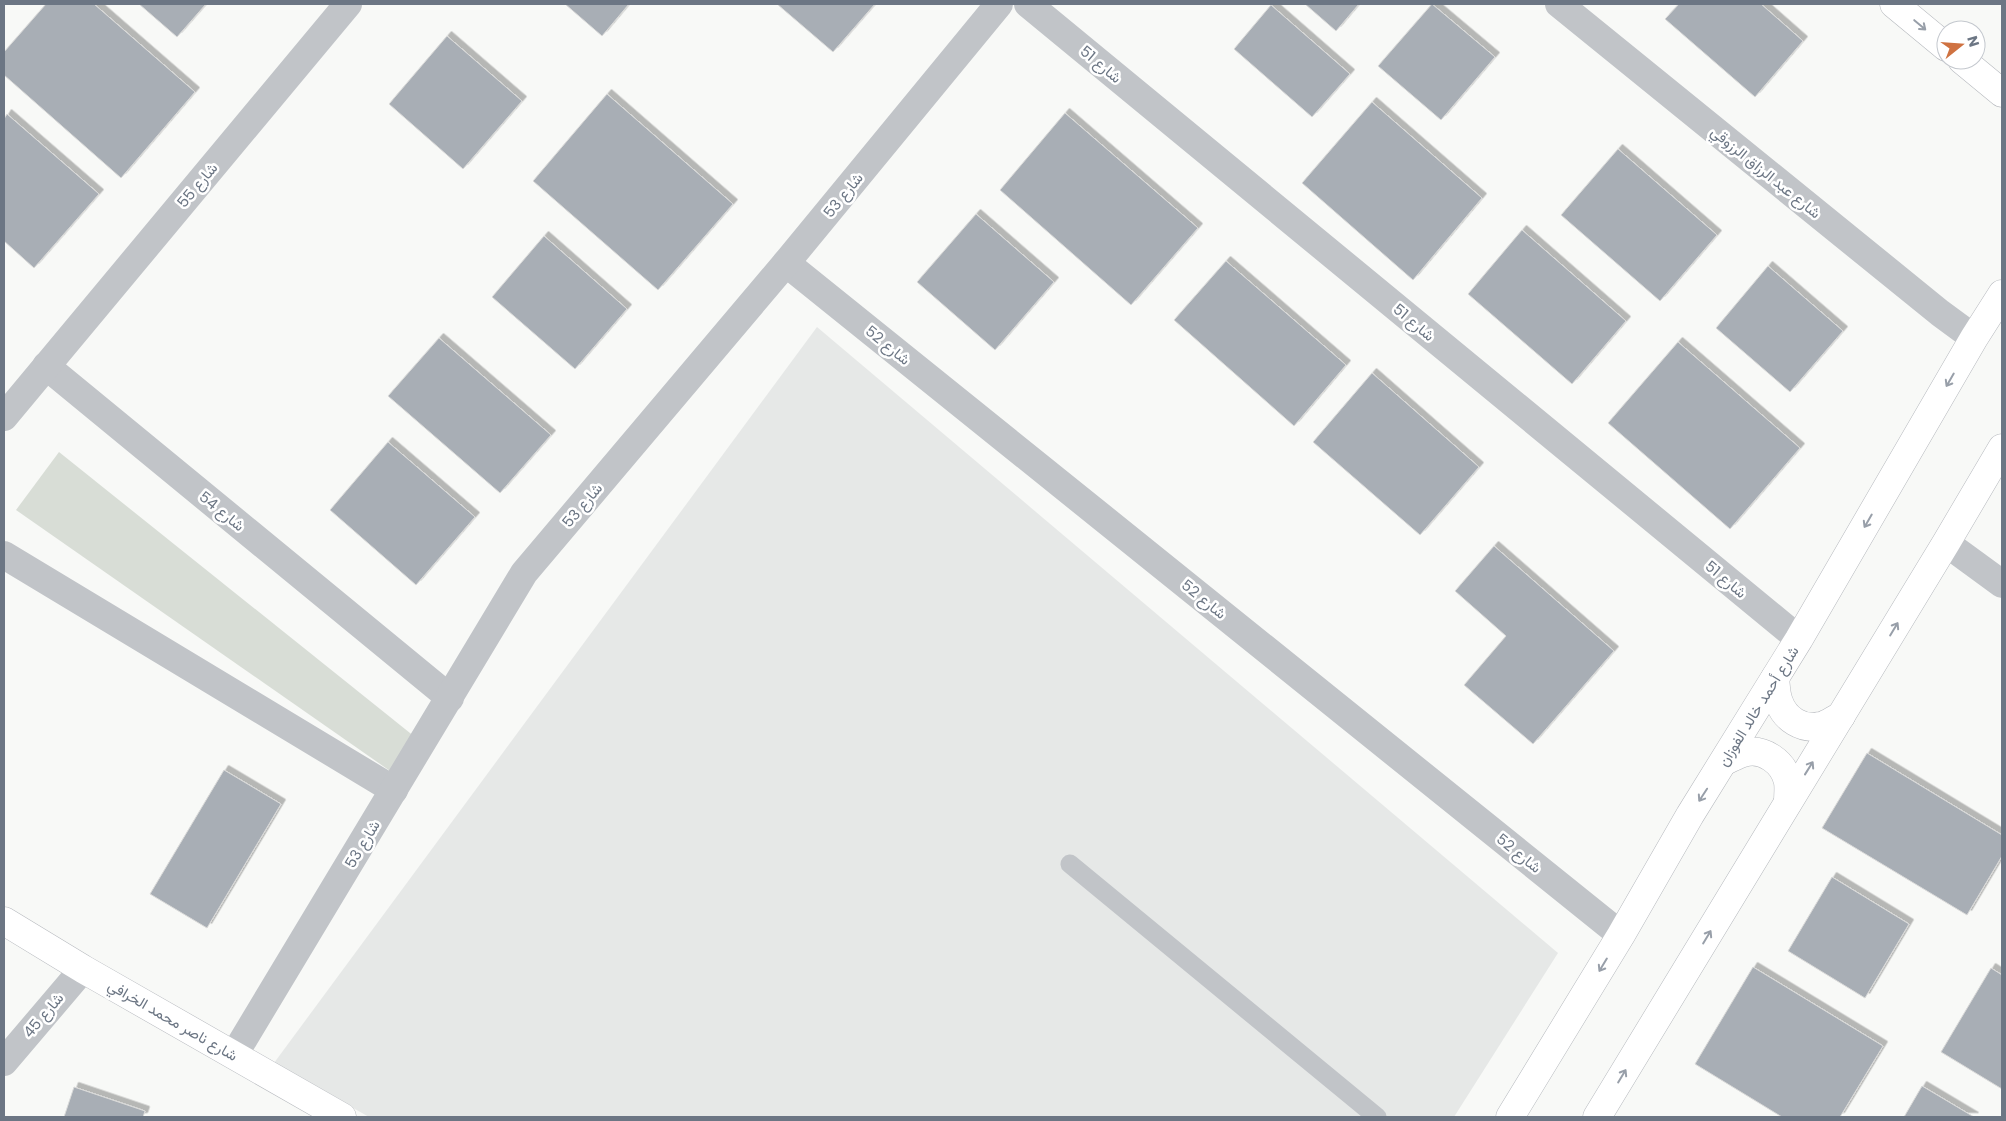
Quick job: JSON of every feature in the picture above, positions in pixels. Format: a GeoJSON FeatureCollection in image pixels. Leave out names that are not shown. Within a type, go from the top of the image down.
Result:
{"type":"FeatureCollection","features":[{"type":"Feature","properties":{"kind":"main road"},"geometry":{"type":"LineString","coordinates":[[1894,4],[1936,38]]}},
{"type":"Feature","properties":{"kind":"main road"},"geometry":{"type":"LineString","coordinates":[[1974,70],[2002,93]]}},
{"type":"Feature","properties":{"kind":"main road","name":"شارع أحمد خالد الفوزان"},"geometry":{"type":"LineString","coordinates":[[1512,1116],[1621,935],[1690,815],[1799,640],[1987,326],[2002,294]]}},
{"type":"Feature","properties":{"kind":"main road"},"geometry":{"type":"LineString","coordinates":[[1597,1117],[2002,448]]}},
{"type":"Feature","properties":{"kind":"main road"},"geometry":{"type":"LineString","coordinates":[[1775,678],[1778,702],[1785,713],[1797,724],[1807,727],[1821,726],[1841,716]]}},
{"type":"Feature","properties":{"kind":"main road"},"geometry":{"type":"LineString","coordinates":[[1725,761],[1745,752],[1762,752],[1774,759],[1783,769],[1788,782],[1788,802]]}},
{"type":"Feature","properties":{"kind":"main road","name":"شارع ناصر محمد الخرافي"},"geometry":{"type":"LineString","coordinates":[[4,921],[83,969],[342,1117]]}},
{"type":"Feature","properties":{"kind":"street","name":"شارع 55"},"geometry":{"type":"LineString","coordinates":[[46,366],[348,4]]}},
{"type":"Feature","properties":{"kind":"street","name":"شارع 53"},"geometry":{"type":"LineString","coordinates":[[234,1055],[524,573],[786,264],[999,4]]}},
{"type":"Feature","properties":{"kind":"street","name":"شارع 51"},"geometry":{"type":"LineString","coordinates":[[1028,4],[1799,640]]}},
{"type":"Feature","properties":{"kind":"street","name":"شارع عبد الرزاق الرزوقي"},"geometry":{"type":"LineString","coordinates":[[1560,4],[1940,313],[1987,326]]}},
{"type":"Feature","properties":{"kind":"street","name":"شارع 52"},"geometry":{"type":"LineString","coordinates":[[786,264],[1621,935]]}},
{"type":"Feature","properties":{"kind":"street"},"geometry":{"type":"LineString","coordinates":[[4,417],[46,366]]}},
{"type":"Feature","properties":{"kind":"street","name":"شارع 54"},"geometry":{"type":"LineString","coordinates":[[46,366],[450,698]]}},
{"type":"Feature","properties":{"kind":"street"},"geometry":{"type":"LineString","coordinates":[[1946,543],[2002,584]]}},
{"type":"Feature","properties":{"kind":"street"},"geometry":{"type":"LineString","coordinates":[[4,555],[394,790]]}},
{"type":"Feature","properties":{"kind":"street","name":"شارع 45"},"geometry":{"type":"LineString","coordinates":[[4,1062],[83,969]]}},
{"type":"Feature","properties":{"kind":"lane"},"geometry":{"type":"LineString","coordinates":[[1070,864],[1378,1117]]}},
{"type":"Feature","properties":{"kind":"shaded area"},"geometry":{"type":"Polygon","coordinates":[[[817,327],[1558,953],[1454,1117],[369,1117],[274,1063],[817,327]]]}},
{"type":"Feature","properties":{"kind":"shaded area"},"geometry":{"type":"Polygon","coordinates":[[[59,452],[415,737],[393,773],[16,510],[59,452]]]}},
{"type":"Feature","properties":{"kind":"building"},"geometry":{"type":"Polygon","coordinates":[[[46,4],[94,4],[195,92],[121,178],[4,75],[4,52],[46,4]]]}},
{"type":"Feature","properties":{"kind":"building"},"geometry":{"type":"Polygon","coordinates":[[[139,4],[206,4],[177,37],[139,4]]]}},
{"type":"Feature","properties":{"kind":"building"},"geometry":{"type":"Polygon","coordinates":[[[565,4],[629,4],[602,36],[565,4]]]}},
{"type":"Feature","properties":{"kind":"building"},"geometry":{"type":"Polygon","coordinates":[[[777,4],[875,4],[833,52],[777,4]]]}},
{"type":"Feature","properties":{"kind":"building"},"geometry":{"type":"Polygon","coordinates":[[[1305,4],[1359,4],[1336,31],[1305,4]]]}},
{"type":"Feature","properties":{"kind":"building"},"geometry":{"type":"Polygon","coordinates":[[[1432,4],[1495,57],[1441,120],[1378,66],[1432,4]]]}},
{"type":"Feature","properties":{"kind":"building"},"geometry":{"type":"Polygon","coordinates":[[[1679,4],[1761,4],[1803,41],[1755,97],[1665,19],[1679,4]]]}},
{"type":"Feature","properties":{"kind":"building"},"geometry":{"type":"Polygon","coordinates":[[[1271,5],[1350,74],[1312,117],[1234,49],[1271,5]]]}},
{"type":"Feature","properties":{"kind":"building"},"geometry":{"type":"Polygon","coordinates":[[[447,36],[522,101],[463,169],[389,104],[447,36]]]}},
{"type":"Feature","properties":{"kind":"building"},"geometry":{"type":"Polygon","coordinates":[[[607,94],[733,204],[658,290],[533,181],[607,94]]]}},
{"type":"Feature","properties":{"kind":"building"},"geometry":{"type":"Polygon","coordinates":[[[1372,102],[1482,198],[1413,280],[1302,183],[1372,102]]]}},
{"type":"Feature","properties":{"kind":"building"},"geometry":{"type":"Polygon","coordinates":[[[1065,113],[1198,228],[1131,305],[1000,190],[1065,113]]]}},
{"type":"Feature","properties":{"kind":"building"},"geometry":{"type":"Polygon","coordinates":[[[7,114],[99,194],[34,268],[4,241],[4,119],[7,114]]]}},
{"type":"Feature","properties":{"kind":"building"},"geometry":{"type":"Polygon","coordinates":[[[1618,149],[1717,235],[1660,301],[1561,215],[1618,149]]]}},
{"type":"Feature","properties":{"kind":"building"},"geometry":{"type":"Polygon","coordinates":[[[976,214],[1054,282],[995,350],[917,282],[976,214]]]}},
{"type":"Feature","properties":{"kind":"building"},"geometry":{"type":"Polygon","coordinates":[[[1522,230],[1626,321],[1572,384],[1468,294],[1522,230]]]}},
{"type":"Feature","properties":{"kind":"building"},"geometry":{"type":"Polygon","coordinates":[[[544,236],[627,309],[575,369],[492,297],[544,236]]]}},
{"type":"Feature","properties":{"kind":"building"},"geometry":{"type":"Polygon","coordinates":[[[1226,261],[1346,365],[1294,426],[1174,320],[1226,261]]]}},
{"type":"Feature","properties":{"kind":"building"},"geometry":{"type":"Polygon","coordinates":[[[1768,266],[1843,331],[1790,392],[1716,328],[1768,266]]]}},
{"type":"Feature","properties":{"kind":"building"},"geometry":{"type":"Polygon","coordinates":[[[439,338],[551,435],[500,493],[388,396],[439,338]]]}},
{"type":"Feature","properties":{"kind":"building"},"geometry":{"type":"Polygon","coordinates":[[[1678,342],[1800,448],[1730,529],[1608,423],[1678,342]]]}},
{"type":"Feature","properties":{"kind":"building"},"geometry":{"type":"Polygon","coordinates":[[[1372,373],[1479,467],[1420,535],[1313,442],[1372,373]]]}},
{"type":"Feature","properties":{"kind":"building"},"geometry":{"type":"Polygon","coordinates":[[[388,442],[475,517],[416,585],[330,510],[388,442]]]}},
{"type":"Feature","properties":{"kind":"building"},"geometry":{"type":"Polygon","coordinates":[[[1494,546],[1614,651],[1533,744],[1464,685],[1506,636],[1455,591],[1494,546]]]}},
{"type":"Feature","properties":{"kind":"building"},"geometry":{"type":"Polygon","coordinates":[[[1867,753],[2002,835],[2002,856],[1967,915],[1822,828],[1867,753]]]}},
{"type":"Feature","properties":{"kind":"building"},"geometry":{"type":"Polygon","coordinates":[[[224,770],[281,804],[207,928],[150,894],[224,770]]]}},
{"type":"Feature","properties":{"kind":"building"},"geometry":{"type":"Polygon","coordinates":[[[1832,877],[1909,924],[1865,998],[1788,951],[1832,877]]]}},
{"type":"Feature","properties":{"kind":"building"},"geometry":{"type":"Polygon","coordinates":[[[1753,967],[1883,1046],[1840,1117],[1782,1117],[1695,1064],[1753,967]]]}},
{"type":"Feature","properties":{"kind":"building"},"geometry":{"type":"Polygon","coordinates":[[[1991,968],[2002,975],[2002,1089],[1941,1052],[1991,968]]]}},
{"type":"Feature","properties":{"kind":"building"},"geometry":{"type":"Polygon","coordinates":[[[1922,1086],[1974,1117],[1904,1117],[1922,1086]]]}},
{"type":"Feature","properties":{"kind":"building"},"geometry":{"type":"Polygon","coordinates":[[[74,1087],[145,1111],[143,1117],[64,1117],[74,1087]]]}}]}
